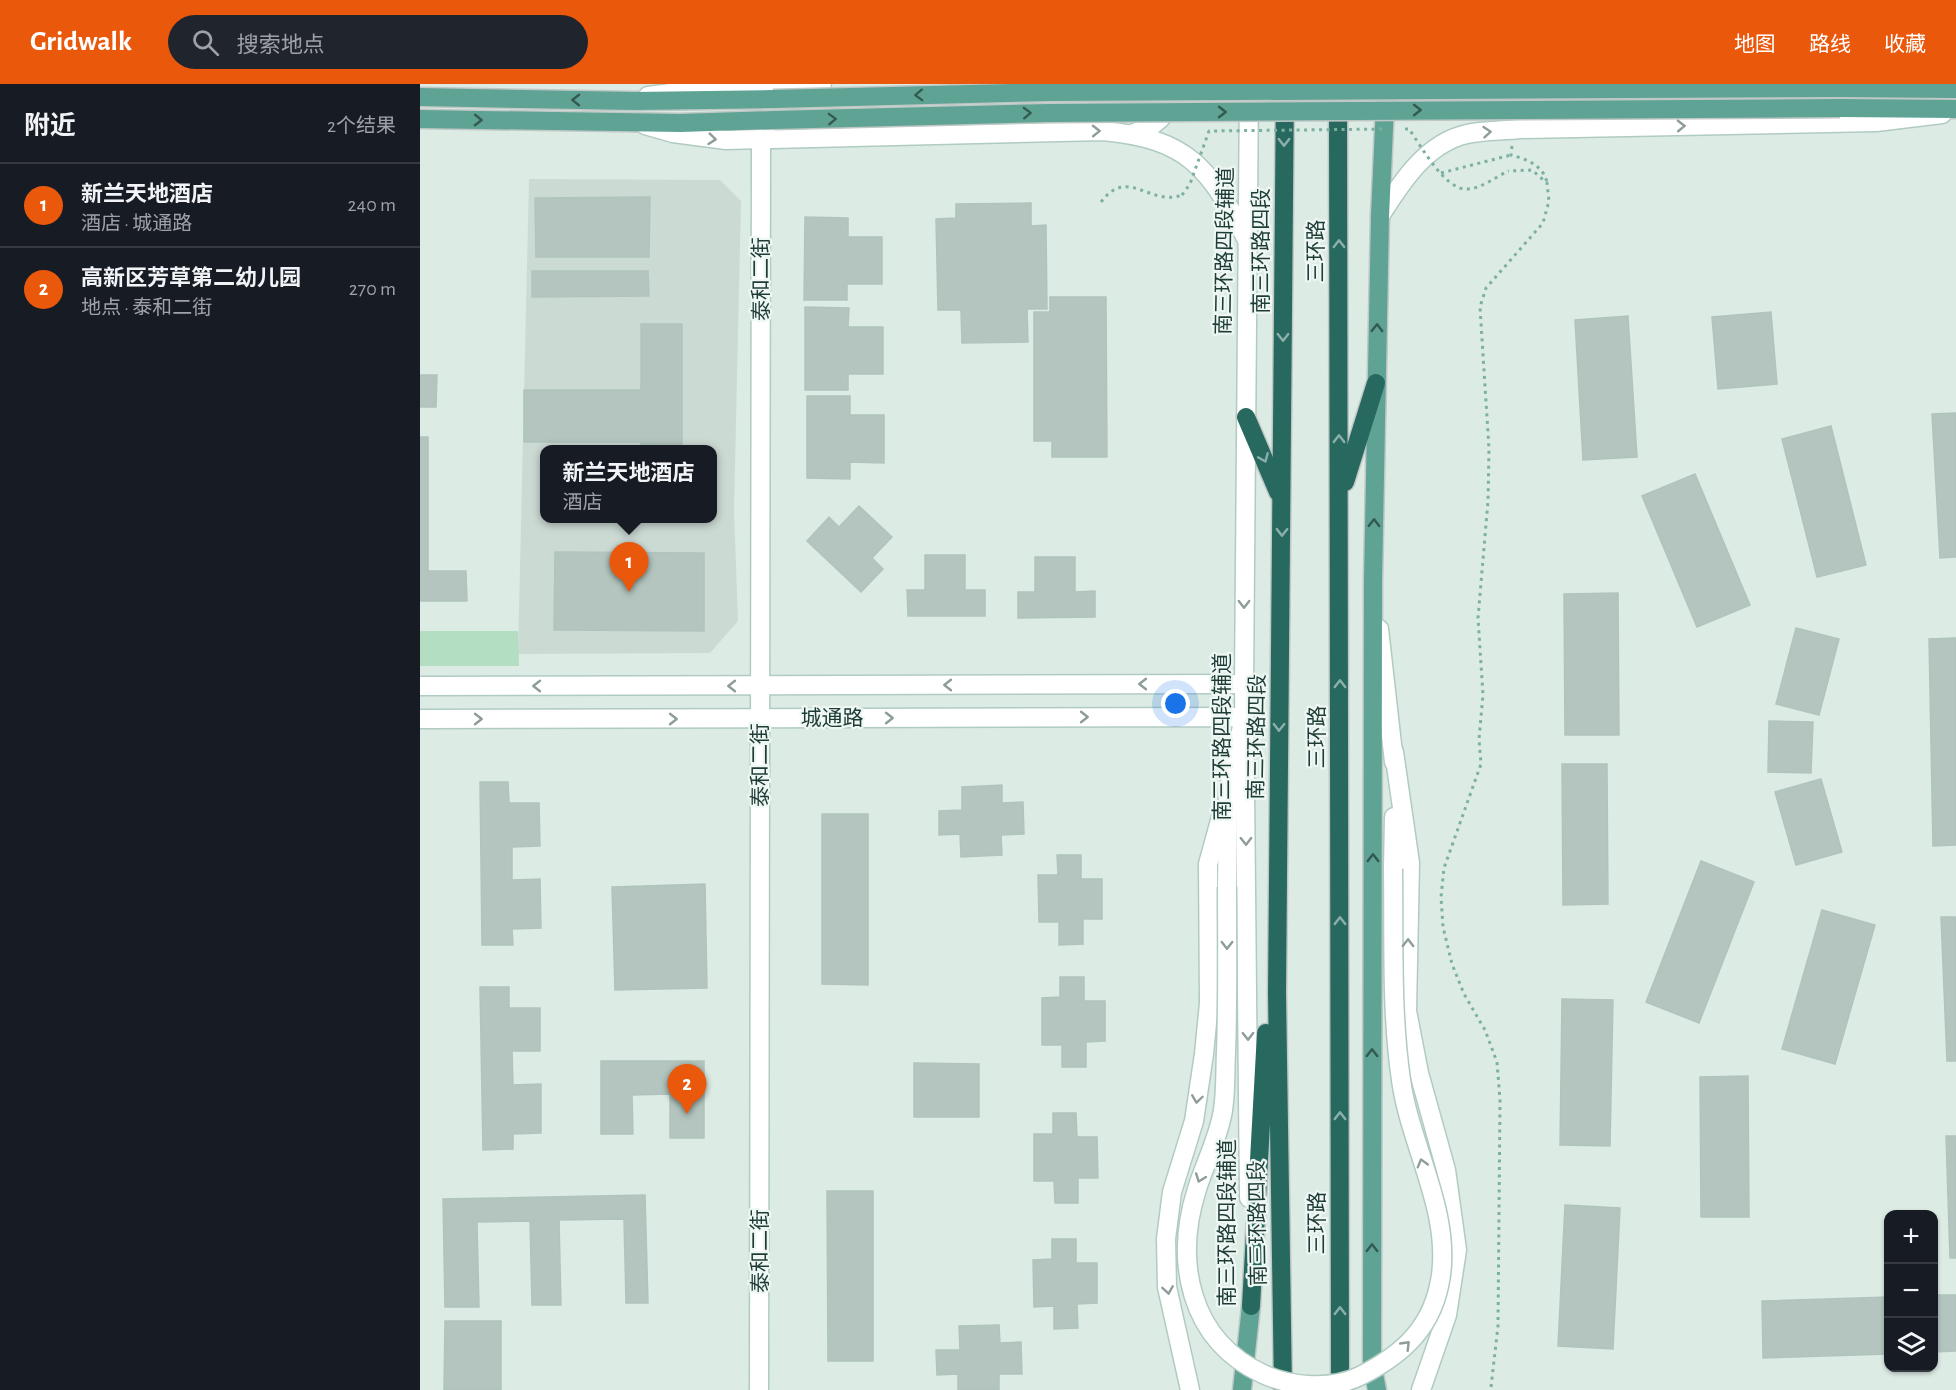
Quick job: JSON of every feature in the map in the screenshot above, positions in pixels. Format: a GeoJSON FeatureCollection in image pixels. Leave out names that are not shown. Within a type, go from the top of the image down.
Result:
{"type":"FeatureCollection","features":[{"type":"Feature","properties":{"kind":"highway","name":"南三环路四段"},"geometry":{"type":"LineString","coordinates":[[1283,1390],[1276,993],[1285,84]]}},
{"type":"Feature","properties":{"kind":"highway","name":"三环路"},"geometry":{"type":"LineString","coordinates":[[1338,84],[1340,1390]]}},
{"type":"Feature","properties":{"kind":"highway"},"geometry":{"type":"LineString","coordinates":[[1340,498],[1376,383]]}},
{"type":"Feature","properties":{"kind":"highway"},"geometry":{"type":"LineString","coordinates":[[1246,417],[1282,500]]}},
{"type":"Feature","properties":{"kind":"highway"},"geometry":{"type":"LineString","coordinates":[[1251,1306],[1278,819]]}},
{"type":"Feature","properties":{"kind":"main road"},"geometry":{"type":"LineString","coordinates":[[1377,1390],[1372,1365],[1373,581],[1380,216],[1386,84]]}},
{"type":"Feature","properties":{"kind":"main road"},"geometry":{"type":"LineString","coordinates":[[420,97],[635,101],[1062,92],[1956,88]]}},
{"type":"Feature","properties":{"kind":"main road"},"geometry":{"type":"LineString","coordinates":[[420,119],[680,123],[1062,113],[1840,108],[1956,110]]}},
{"type":"Feature","properties":{"kind":"main road","name":"南三环路四段辅道"},"geometry":{"type":"LineString","coordinates":[[1242,1390],[1251,1306]]}},
{"type":"Feature","properties":{"kind":"street"},"geometry":{"type":"LineString","coordinates":[[635,101],[680,87],[822,84]]}},
{"type":"Feature","properties":{"kind":"street"},"geometry":{"type":"LineString","coordinates":[[1132,134],[1150,127],[1161,118],[1164,94],[1158,84]]}},
{"type":"Feature","properties":{"kind":"street","name":"南三环路四段辅道"},"geometry":{"type":"LineString","coordinates":[[1249,84],[1244,717],[1251,1306]]}},
{"type":"Feature","properties":{"kind":"street"},"geometry":{"type":"LineString","coordinates":[[1944,84],[1956,88]]}},
{"type":"Feature","properties":{"kind":"street"},"geometry":{"type":"LineString","coordinates":[[1380,216],[1410,170],[1440,146],[1466,134],[1519,129],[1876,122],[1956,110]]}},
{"type":"Feature","properties":{"kind":"street"},"geometry":{"type":"LineString","coordinates":[[635,122],[698,137],[761,139],[1103,131],[1132,134],[1167,145],[1198,164],[1226,200],[1248,242]]}},
{"type":"Feature","properties":{"kind":"street","name":"泰和二街"},"geometry":{"type":"LineString","coordinates":[[759,1390],[761,139]]}},
{"type":"Feature","properties":{"kind":"street"},"geometry":{"type":"LineString","coordinates":[[1373,581],[1410,863],[1407,1011],[1419,1073],[1446,1170],[1457,1250],[1447,1315],[1421,1390]]}},
{"type":"Feature","properties":{"kind":"street","name":"城通路"},"geometry":{"type":"LineString","coordinates":[[420,686],[1244,684]]}},
{"type":"Feature","properties":{"kind":"street"},"geometry":{"type":"LineString","coordinates":[[1189,1389],[1167,1287],[1166,1239],[1172,1192],[1194,1121],[1209,1003],[1208,864],[1228,792],[1244,717]]}},
{"type":"Feature","properties":{"kind":"street","name":"城通路"},"geometry":{"type":"LineString","coordinates":[[420,719],[1244,717]]}},
{"type":"Feature","properties":{"kind":"street"},"geometry":{"type":"LineString","coordinates":[[1228,792],[1227,1035],[1223,1111],[1196,1191],[1188,1230],[1189,1279],[1200,1317],[1223,1347],[1250,1368],[1277,1380],[1312,1385],[1350,1381],[1384,1364],[1406,1347],[1429,1316],[1441,1277],[1443,1243],[1401,1084],[1395,1032],[1394,752]]}},
{"type":"Feature","properties":{"kind":"path"},"geometry":{"type":"LineString","coordinates":[[1101,202],[1108,192],[1120,186],[1134,187],[1170,199],[1182,195],[1190,184],[1209,131],[1409,129],[1452,185],[1465,189],[1477,187],[1508,171],[1532,170],[1547,183],[1549,201],[1543,223],[1486,288],[1480,307],[1489,449],[1488,501],[1478,618],[1483,695],[1479,739],[1481,764],[1444,868],[1441,897],[1443,927],[1452,964],[1464,994],[1485,1030],[1497,1062],[1500,1100],[1498,1326],[1491,1388]]}},
{"type":"Feature","properties":{"kind":"path"},"geometry":{"type":"LineString","coordinates":[[1441,173],[1511,155]]}},
{"type":"Feature","properties":{"kind":"shaded area"},"geometry":{"type":"Polygon","coordinates":[[[529,179],[720,180],[741,201],[734,510],[738,621],[710,653],[518,654],[529,179]]]}},
{"type":"Feature","properties":{"kind":"green space"},"geometry":{"type":"Polygon","coordinates":[[[420,631],[518,631],[519,666],[420,666],[420,631]]]}},
{"type":"Feature","properties":{"kind":"building"},"geometry":{"type":"Polygon","coordinates":[[[650,197],[649,257],[536,257],[535,198],[650,197]]]}},
{"type":"Feature","properties":{"kind":"building"},"geometry":{"type":"Polygon","coordinates":[[[1031,203],[1031,226],[1046,225],[1047,309],[1027,309],[1028,342],[962,343],[961,310],[938,310],[936,219],[956,218],[956,204],[1031,203]]]}},
{"type":"Feature","properties":{"kind":"building"},"geometry":{"type":"Polygon","coordinates":[[[805,217],[848,218],[848,237],[882,237],[882,284],[847,284],[847,300],[804,300],[805,217]]]}},
{"type":"Feature","properties":{"kind":"building"},"geometry":{"type":"Polygon","coordinates":[[[532,271],[648,271],[649,296],[532,297],[532,271]]]}},
{"type":"Feature","properties":{"kind":"building"},"geometry":{"type":"Polygon","coordinates":[[[1050,297],[1106,297],[1107,457],[1052,457],[1052,441],[1034,441],[1034,312],[1050,312],[1050,297]]]}},
{"type":"Feature","properties":{"kind":"building"},"geometry":{"type":"Polygon","coordinates":[[[805,307],[849,308],[848,327],[883,327],[883,374],[848,374],[848,390],[805,390],[805,307]]]}},
{"type":"Feature","properties":{"kind":"building"},"geometry":{"type":"Polygon","coordinates":[[[1771,312],[1777,384],[1718,389],[1712,317],[1771,312]]]}},
{"type":"Feature","properties":{"kind":"building"},"geometry":{"type":"Polygon","coordinates":[[[1628,316],[1637,457],[1583,460],[1575,320],[1628,316]]]}},
{"type":"Feature","properties":{"kind":"building"},"geometry":{"type":"Polygon","coordinates":[[[641,324],[682,324],[682,445],[641,445],[641,442],[524,442],[524,390],[641,390],[641,324]]]}},
{"type":"Feature","properties":{"kind":"building"},"geometry":{"type":"Polygon","coordinates":[[[420,375],[437,375],[436,407],[420,407],[420,375]]]}},
{"type":"Feature","properties":{"kind":"building"},"geometry":{"type":"Polygon","coordinates":[[[807,396],[850,396],[850,415],[884,415],[884,463],[850,462],[850,479],[807,478],[807,396]]]}},
{"type":"Feature","properties":{"kind":"building"},"geometry":{"type":"Polygon","coordinates":[[[1956,413],[1956,557],[1940,558],[1932,414],[1956,413]]]}},
{"type":"Feature","properties":{"kind":"building"},"geometry":{"type":"Polygon","coordinates":[[[1831,426],[1866,565],[1817,577],[1782,439],[1831,426]]]}},
{"type":"Feature","properties":{"kind":"building"},"geometry":{"type":"Polygon","coordinates":[[[420,437],[428,437],[428,571],[466,571],[467,601],[420,601],[420,437]]]}},
{"type":"Feature","properties":{"kind":"building"},"geometry":{"type":"Polygon","coordinates":[[[1695,474],[1750,605],[1697,627],[1642,496],[1695,474]]]}},
{"type":"Feature","properties":{"kind":"building"},"geometry":{"type":"Polygon","coordinates":[[[859,506],[892,537],[872,558],[883,569],[861,592],[807,541],[829,517],[839,527],[859,506]]]}},
{"type":"Feature","properties":{"kind":"building"},"geometry":{"type":"Polygon","coordinates":[[[555,552],[704,553],[704,631],[554,630],[555,552]]]}},
{"type":"Feature","properties":{"kind":"building"},"geometry":{"type":"Polygon","coordinates":[[[925,555],[965,555],[965,590],[985,590],[985,616],[908,616],[907,590],[925,590],[925,555]]]}},
{"type":"Feature","properties":{"kind":"building"},"geometry":{"type":"Polygon","coordinates":[[[1035,557],[1075,557],[1075,592],[1095,591],[1095,617],[1018,618],[1018,592],[1035,592],[1035,557]]]}},
{"type":"Feature","properties":{"kind":"building"},"geometry":{"type":"Polygon","coordinates":[[[1618,593],[1619,735],[1565,735],[1564,594],[1618,593]]]}},
{"type":"Feature","properties":{"kind":"building"},"geometry":{"type":"Polygon","coordinates":[[[1796,628],[1839,639],[1819,715],[1776,704],[1796,628]]]}},
{"type":"Feature","properties":{"kind":"building"},"geometry":{"type":"Polygon","coordinates":[[[1956,638],[1956,845],[1933,846],[1929,639],[1956,638]]]}},
{"type":"Feature","properties":{"kind":"building"},"geometry":{"type":"Polygon","coordinates":[[[1769,721],[1813,722],[1811,773],[1768,772],[1769,721]]]}},
{"type":"Feature","properties":{"kind":"building"},"geometry":{"type":"Polygon","coordinates":[[[1562,764],[1607,764],[1608,904],[1563,905],[1562,764]]]}},
{"type":"Feature","properties":{"kind":"building"},"geometry":{"type":"Polygon","coordinates":[[[1821,779],[1842,852],[1796,865],[1775,792],[1821,779]]]}},
{"type":"Feature","properties":{"kind":"building"},"geometry":{"type":"Polygon","coordinates":[[[480,782],[508,782],[509,803],[539,803],[540,846],[512,847],[512,880],[540,879],[541,928],[512,929],[513,945],[482,945],[480,782]]]}},
{"type":"Feature","properties":{"kind":"building"},"geometry":{"type":"Polygon","coordinates":[[[1002,785],[1002,803],[1023,802],[1024,834],[1001,835],[1002,855],[961,857],[960,834],[939,835],[939,811],[962,810],[962,787],[1002,785]]]}},
{"type":"Feature","properties":{"kind":"building"},"geometry":{"type":"Polygon","coordinates":[[[822,814],[868,814],[868,985],[822,984],[822,814]]]}},
{"type":"Feature","properties":{"kind":"building"},"geometry":{"type":"Polygon","coordinates":[[[1057,855],[1081,855],[1081,879],[1102,879],[1102,919],[1083,919],[1083,944],[1059,945],[1059,922],[1039,922],[1038,875],[1058,875],[1057,855]]]}},
{"type":"Feature","properties":{"kind":"building"},"geometry":{"type":"Polygon","coordinates":[[[1701,861],[1754,882],[1699,1023],[1646,1002],[1701,861]]]}},
{"type":"Feature","properties":{"kind":"building"},"geometry":{"type":"Polygon","coordinates":[[[705,884],[707,988],[615,990],[612,887],[705,884]]]}},
{"type":"Feature","properties":{"kind":"building"},"geometry":{"type":"Polygon","coordinates":[[[1822,910],[1875,925],[1835,1064],[1782,1049],[1822,910]]]}},
{"type":"Feature","properties":{"kind":"building"},"geometry":{"type":"Polygon","coordinates":[[[1941,917],[1956,917],[1956,1061],[1947,1061],[1941,917]]]}},
{"type":"Feature","properties":{"kind":"building"},"geometry":{"type":"Polygon","coordinates":[[[1060,977],[1084,977],[1084,1001],[1105,1001],[1105,1041],[1086,1042],[1086,1067],[1062,1067],[1062,1045],[1042,1045],[1042,998],[1060,997],[1060,977]]]}},
{"type":"Feature","properties":{"kind":"building"},"geometry":{"type":"Polygon","coordinates":[[[480,987],[509,987],[509,1008],[540,1008],[540,1051],[512,1051],[513,1085],[541,1084],[541,1133],[513,1134],[513,1149],[483,1150],[480,987]]]}},
{"type":"Feature","properties":{"kind":"building"},"geometry":{"type":"Polygon","coordinates":[[[1562,999],[1613,1000],[1610,1146],[1560,1145],[1562,999]]]}},
{"type":"Feature","properties":{"kind":"building"},"geometry":{"type":"Polygon","coordinates":[[[601,1061],[704,1061],[704,1138],[670,1138],[670,1094],[632,1095],[633,1134],[601,1134],[601,1061]]]}},
{"type":"Feature","properties":{"kind":"building"},"geometry":{"type":"Polygon","coordinates":[[[914,1063],[979,1064],[979,1117],[914,1117],[914,1063]]]}},
{"type":"Feature","properties":{"kind":"building"},"geometry":{"type":"Polygon","coordinates":[[[1748,1076],[1749,1217],[1701,1217],[1700,1077],[1748,1076]]]}},
{"type":"Feature","properties":{"kind":"building"},"geometry":{"type":"Polygon","coordinates":[[[1053,1113],[1076,1113],[1077,1137],[1097,1137],[1098,1178],[1078,1178],[1078,1203],[1055,1203],[1054,1181],[1034,1181],[1034,1134],[1053,1134],[1053,1113]]]}},
{"type":"Feature","properties":{"kind":"building"},"geometry":{"type":"Polygon","coordinates":[[[1946,1136],[1956,1136],[1956,1258],[1950,1258],[1946,1136]]]}},
{"type":"Feature","properties":{"kind":"building"},"geometry":{"type":"Polygon","coordinates":[[[827,1191],[873,1191],[873,1361],[828,1361],[827,1191]]]}},
{"type":"Feature","properties":{"kind":"building"},"geometry":{"type":"Polygon","coordinates":[[[645,1195],[648,1303],[626,1303],[624,1219],[559,1220],[561,1305],[532,1305],[530,1221],[477,1222],[479,1307],[445,1307],[443,1199],[645,1195]]]}},
{"type":"Feature","properties":{"kind":"building"},"geometry":{"type":"Polygon","coordinates":[[[1565,1205],[1620,1208],[1613,1349],[1558,1346],[1565,1205]]]}},
{"type":"Feature","properties":{"kind":"building"},"geometry":{"type":"Polygon","coordinates":[[[1052,1239],[1076,1239],[1076,1263],[1097,1263],[1097,1303],[1077,1304],[1078,1328],[1054,1329],[1054,1306],[1034,1307],[1033,1260],[1052,1259],[1052,1239]]]}},
{"type":"Feature","properties":{"kind":"building"},"geometry":{"type":"Polygon","coordinates":[[[1938,1295],[1956,1295],[1956,1351],[1938,1352],[1938,1295]]]}},
{"type":"Feature","properties":{"kind":"building"},"geometry":{"type":"Polygon","coordinates":[[[1884,1297],[1884,1354],[1763,1358],[1762,1301],[1884,1297]]]}},
{"type":"Feature","properties":{"kind":"building"},"geometry":{"type":"Polygon","coordinates":[[[445,1321],[501,1321],[501,1390],[444,1390],[445,1321]]]}},
{"type":"Feature","properties":{"kind":"building"},"geometry":{"type":"Polygon","coordinates":[[[999,1325],[1000,1343],[1021,1342],[1022,1374],[999,1374],[999,1390],[958,1390],[958,1374],[937,1375],[936,1350],[960,1350],[959,1326],[999,1325]]]}},
{"type":"Feature","properties":{"kind":"place","name":"新兰天地酒店"},"geometry":{"type":"Point","coordinates":[629,592]}},
{"type":"Feature","properties":{"kind":"place","name":"高新区芳草第二幼儿园"},"geometry":{"type":"Point","coordinates":[687,1114]}}]}
